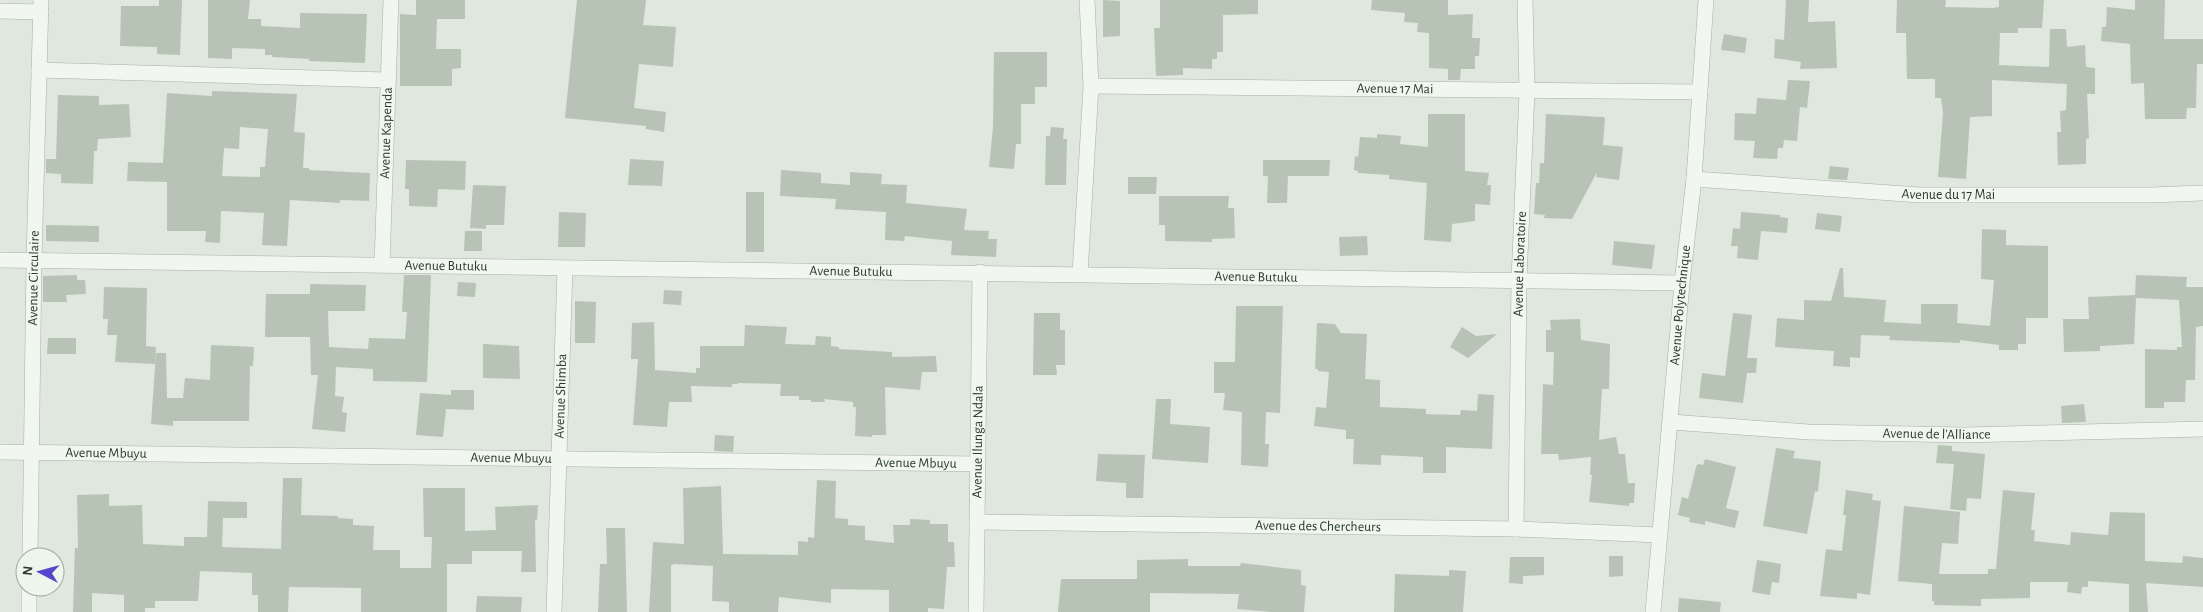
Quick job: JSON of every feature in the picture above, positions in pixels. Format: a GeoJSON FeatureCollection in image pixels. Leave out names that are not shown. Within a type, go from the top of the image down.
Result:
{"type":"FeatureCollection","features":[{"type":"Feature","properties":{"kind":"street","name":"Avenue Kapenda"},"geometry":{"type":"LineString","coordinates":[[382,265],[391,0]]}},
{"type":"Feature","properties":{"kind":"street"},"geometry":{"type":"LineString","coordinates":[[1080,274],[1091,86],[1087,0]]}},
{"type":"Feature","properties":{"kind":"street","name":"Avenue Laboratoire"},"geometry":{"type":"LineString","coordinates":[[1516,529],[1518,280],[1527,92],[1525,0]]}},
{"type":"Feature","properties":{"kind":"street","name":"Avenue Polytechnique"},"geometry":{"type":"LineString","coordinates":[[1653,612],[1682,283],[1694,179],[1706,0]]}},
{"type":"Feature","properties":{"kind":"street"},"geometry":{"type":"LineString","coordinates":[[0,11],[40,6]]}},
{"type":"Feature","properties":{"kind":"street","name":"Avenue Circulaire"},"geometry":{"type":"LineString","coordinates":[[31,547],[38,452],[27,260],[39,70],[40,6]]}},
{"type":"Feature","properties":{"kind":"street"},"geometry":{"type":"LineString","coordinates":[[39,70],[387,80]]}},
{"type":"Feature","properties":{"kind":"street","name":"Avenue 17 Mai"},"geometry":{"type":"LineString","coordinates":[[1091,86],[1527,92],[1700,92]]}},
{"type":"Feature","properties":{"kind":"street","name":"Avenue du 17 Mai"},"geometry":{"type":"LineString","coordinates":[[1694,179],[1920,195],[2151,195],[2203,193]]}},
{"type":"Feature","properties":{"kind":"street","name":"Avenue Butuku"},"geometry":{"type":"LineString","coordinates":[[0,260],[1682,283]]}},
{"type":"Feature","properties":{"kind":"street","name":"Avenue Shimba"},"geometry":{"type":"LineString","coordinates":[[554,612],[565,269]]}},
{"type":"Feature","properties":{"kind":"street","name":"Avenue Ilunga Ndala"},"geometry":{"type":"LineString","coordinates":[[976,612],[980,272]]}},
{"type":"Feature","properties":{"kind":"street","name":"Avenue de l'Alliance"},"geometry":{"type":"LineString","coordinates":[[1671,422],[1808,432],[1965,435],[2203,429]]}},
{"type":"Feature","properties":{"kind":"street","name":"Avenue Mbuyu"},"geometry":{"type":"LineString","coordinates":[[0,452],[978,464]]}},
{"type":"Feature","properties":{"kind":"street","name":"Avenue des Chercheurs"},"geometry":{"type":"LineString","coordinates":[[977,522],[1516,529],[1659,535]]}},
{"type":"Feature","properties":{"kind":"street"},"geometry":{"type":"LineString","coordinates":[[29,597],[29,612]]}},
{"type":"Feature","properties":{"kind":"building"},"geometry":{"type":"Polygon","coordinates":[[[159,0],[182,0],[180,55],[157,54],[157,47],[120,46],[121,6],[159,6],[159,0]]]}},
{"type":"Feature","properties":{"kind":"building"},"geometry":{"type":"Polygon","coordinates":[[[208,0],[250,0],[248,19],[261,19],[261,26],[300,28],[300,13],[367,14],[365,63],[309,61],[309,59],[272,57],[272,55],[265,55],[265,49],[232,48],[232,59],[208,58],[208,0]]]}},
{"type":"Feature","properties":{"kind":"building"},"geometry":{"type":"Polygon","coordinates":[[[416,0],[465,0],[465,19],[437,19],[436,49],[461,49],[461,68],[452,69],[452,86],[400,86],[400,14],[416,15],[416,0]]]}},
{"type":"Feature","properties":{"kind":"building"},"geometry":{"type":"Polygon","coordinates":[[[577,0],[646,0],[643,25],[676,27],[673,67],[639,64],[634,108],[666,112],[664,132],[646,129],[646,126],[565,118],[577,0]]]}},
{"type":"Feature","properties":{"kind":"building"},"geometry":{"type":"Polygon","coordinates":[[[1103,0],[1120,1],[1120,36],[1103,37],[1103,0]]]}},
{"type":"Feature","properties":{"kind":"building"},"geometry":{"type":"Polygon","coordinates":[[[1160,0],[1258,0],[1258,14],[1223,15],[1223,52],[1217,52],[1217,59],[1212,59],[1212,69],[1183,68],[1183,75],[1156,76],[1154,28],[1160,28],[1160,0]]]}},
{"type":"Feature","properties":{"kind":"building"},"geometry":{"type":"Polygon","coordinates":[[[1372,0],[1448,0],[1448,15],[1473,14],[1472,38],[1480,38],[1479,56],[1475,56],[1475,69],[1461,69],[1460,80],[1448,80],[1448,69],[1429,68],[1429,33],[1417,32],[1418,23],[1404,22],[1405,13],[1371,10],[1372,0]]]}},
{"type":"Feature","properties":{"kind":"building"},"geometry":{"type":"Polygon","coordinates":[[[1786,0],[1809,0],[1808,22],[1835,21],[1837,68],[1800,69],[1801,62],[1774,58],[1775,39],[1784,40],[1786,0]]]}},
{"type":"Feature","properties":{"kind":"building"},"geometry":{"type":"Polygon","coordinates":[[[1897,0],[1946,0],[1945,7],[1993,8],[1999,7],[1999,0],[2044,0],[2042,28],[2018,28],[2018,33],[2000,33],[1999,65],[2049,67],[2050,29],[2066,29],[2067,47],[2085,45],[2086,67],[2095,68],[2095,94],[2087,94],[2089,138],[2086,139],[2086,164],[2058,165],[2057,132],[2061,132],[2060,111],[2066,110],[2067,84],[1992,80],[1992,116],[1970,117],[1966,179],[1938,177],[1943,113],[1941,98],[1935,98],[1935,79],[1907,79],[1906,33],[1896,33],[1897,0]]]}},
{"type":"Feature","properties":{"kind":"building"},"geometry":{"type":"Polygon","coordinates":[[[2135,0],[2165,0],[2164,39],[2203,39],[2203,64],[2197,64],[2196,108],[2187,108],[2186,119],[2145,119],[2144,83],[2131,84],[2130,44],[2101,41],[2102,27],[2106,27],[2107,7],[2135,10],[2135,0]]]}},
{"type":"Feature","properties":{"kind":"building"},"geometry":{"type":"Polygon","coordinates":[[[1724,34],[1747,38],[1745,53],[1721,50],[1724,34]]]}},
{"type":"Feature","properties":{"kind":"building"},"geometry":{"type":"Polygon","coordinates":[[[994,52],[1047,52],[1047,87],[1035,87],[1035,104],[1021,104],[1021,144],[1016,144],[1014,169],[989,167],[993,127],[994,52]]]}},
{"type":"Feature","properties":{"kind":"building"},"geometry":{"type":"Polygon","coordinates":[[[1788,80],[1810,81],[1807,108],[1800,107],[1797,141],[1784,140],[1783,148],[1778,148],[1777,159],[1753,158],[1755,141],[1734,140],[1735,113],[1756,114],[1757,98],[1786,100],[1788,80]]]}},
{"type":"Feature","properties":{"kind":"building"},"geometry":{"type":"Polygon","coordinates":[[[212,91],[297,94],[294,132],[305,133],[303,168],[309,168],[309,170],[370,173],[369,201],[340,200],[340,203],[290,200],[287,246],[262,245],[264,213],[221,211],[220,243],[205,242],[206,231],[167,231],[167,182],[127,181],[128,162],[163,163],[167,93],[212,96],[212,91]],[[240,127],[239,149],[224,148],[222,176],[260,177],[260,167],[265,167],[268,129],[240,127]]]}},
{"type":"Feature","properties":{"kind":"building"},"geometry":{"type":"Polygon","coordinates":[[[58,95],[99,96],[99,105],[129,104],[131,137],[98,139],[97,151],[94,151],[93,184],[61,183],[61,174],[46,173],[46,159],[56,159],[58,95]]]}},
{"type":"Feature","properties":{"kind":"building"},"geometry":{"type":"Polygon","coordinates":[[[1428,114],[1465,114],[1465,171],[1489,173],[1487,185],[1491,185],[1490,205],[1475,204],[1475,221],[1452,224],[1451,242],[1424,240],[1427,183],[1389,179],[1389,175],[1358,173],[1358,171],[1354,170],[1355,156],[1358,157],[1360,137],[1377,138],[1377,134],[1401,136],[1400,144],[1428,147],[1428,114]]]}},
{"type":"Feature","properties":{"kind":"building"},"geometry":{"type":"Polygon","coordinates":[[[1546,114],[1603,117],[1605,118],[1603,145],[1623,147],[1619,180],[1596,177],[1597,172],[1572,219],[1544,218],[1545,215],[1534,214],[1536,183],[1539,183],[1540,163],[1544,163],[1546,114]]]}},
{"type":"Feature","properties":{"kind":"building"},"geometry":{"type":"Polygon","coordinates":[[[1051,127],[1064,128],[1063,139],[1067,139],[1066,185],[1045,185],[1046,136],[1050,136],[1051,127]]]}},
{"type":"Feature","properties":{"kind":"building"},"geometry":{"type":"Polygon","coordinates":[[[630,159],[664,161],[662,186],[628,185],[630,159]]]}},
{"type":"Feature","properties":{"kind":"building"},"geometry":{"type":"Polygon","coordinates":[[[406,160],[466,161],[465,190],[438,189],[437,207],[409,206],[409,189],[405,189],[406,160]]]}},
{"type":"Feature","properties":{"kind":"building"},"geometry":{"type":"Polygon","coordinates":[[[1263,160],[1330,160],[1329,176],[1288,176],[1287,203],[1267,203],[1268,176],[1263,176],[1263,160]]]}},
{"type":"Feature","properties":{"kind":"building"},"geometry":{"type":"Polygon","coordinates":[[[1830,166],[1849,168],[1847,180],[1828,179],[1830,166]]]}},
{"type":"Feature","properties":{"kind":"building"},"geometry":{"type":"Polygon","coordinates":[[[781,170],[821,173],[821,183],[850,185],[850,172],[882,174],[881,184],[907,185],[906,203],[967,209],[964,230],[989,231],[988,239],[997,239],[996,257],[951,255],[952,241],[905,236],[904,241],[885,240],[886,212],[835,209],[836,199],[780,196],[781,170]]]}},
{"type":"Feature","properties":{"kind":"building"},"geometry":{"type":"Polygon","coordinates":[[[1128,177],[1157,177],[1156,194],[1128,194],[1128,177]]]}},
{"type":"Feature","properties":{"kind":"building"},"geometry":{"type":"Polygon","coordinates":[[[473,185],[506,186],[504,225],[486,225],[486,229],[470,228],[473,185]]]}},
{"type":"Feature","properties":{"kind":"building"},"geometry":{"type":"Polygon","coordinates":[[[746,192],[764,192],[764,252],[746,252],[746,192]]]}},
{"type":"Feature","properties":{"kind":"building"},"geometry":{"type":"Polygon","coordinates":[[[1159,196],[1229,196],[1228,208],[1234,208],[1235,238],[1212,239],[1212,242],[1165,241],[1165,225],[1159,225],[1159,196]]]}},
{"type":"Feature","properties":{"kind":"building"},"geometry":{"type":"Polygon","coordinates":[[[559,212],[586,213],[585,247],[558,247],[559,212]]]}},
{"type":"Feature","properties":{"kind":"building"},"geometry":{"type":"Polygon","coordinates":[[[1741,212],[1780,215],[1780,217],[1788,218],[1787,233],[1761,231],[1758,260],[1737,258],[1738,246],[1731,246],[1733,228],[1740,229],[1741,212]]]}},
{"type":"Feature","properties":{"kind":"building"},"geometry":{"type":"Polygon","coordinates":[[[1817,213],[1842,216],[1840,232],[1815,229],[1817,213]]]}},
{"type":"Feature","properties":{"kind":"building"},"geometry":{"type":"Polygon","coordinates":[[[46,225],[99,226],[99,242],[46,241],[46,225]]]}},
{"type":"Feature","properties":{"kind":"building"},"geometry":{"type":"Polygon","coordinates":[[[1982,229],[2006,230],[2006,245],[2048,246],[2048,318],[2026,318],[2026,344],[2018,344],[2018,350],[1999,350],[1999,345],[1960,340],[1960,343],[1889,340],[1890,336],[1861,335],[1860,358],[1850,357],[1850,367],[1833,366],[1834,351],[1775,347],[1777,318],[1804,320],[1804,300],[1831,301],[1840,268],[1843,268],[1844,297],[1886,300],[1884,322],[1921,324],[1921,304],[1958,304],[1957,323],[1990,326],[1994,280],[1981,279],[1982,229]]]}},
{"type":"Feature","properties":{"kind":"building"},"geometry":{"type":"Polygon","coordinates":[[[465,231],[482,231],[482,251],[464,251],[465,231]]]}},
{"type":"Feature","properties":{"kind":"building"},"geometry":{"type":"Polygon","coordinates":[[[1367,236],[1368,255],[1340,256],[1339,237],[1367,236]]]}},
{"type":"Feature","properties":{"kind":"building"},"geometry":{"type":"Polygon","coordinates":[[[1614,241],[1655,245],[1652,269],[1612,265],[1614,241]]]}},
{"type":"Feature","properties":{"kind":"building"},"geometry":{"type":"Polygon","coordinates":[[[77,275],[77,280],[85,280],[86,294],[66,295],[67,302],[43,302],[43,276],[77,275]]]}},
{"type":"Feature","properties":{"kind":"building"},"geometry":{"type":"Polygon","coordinates":[[[404,275],[431,275],[427,382],[373,381],[373,369],[336,367],[335,396],[344,397],[342,412],[347,413],[345,432],[312,429],[318,375],[311,375],[310,337],[265,337],[266,294],[310,294],[310,284],[366,285],[365,311],[328,311],[329,347],[368,349],[369,338],[405,339],[407,312],[402,312],[404,275]]]}},
{"type":"Feature","properties":{"kind":"building"},"geometry":{"type":"Polygon","coordinates":[[[2136,275],[2187,277],[2186,287],[2203,287],[2203,326],[2196,327],[2195,380],[2186,380],[2185,402],[2164,402],[2164,408],[2145,408],[2145,349],[2177,350],[2177,347],[2182,347],[2179,300],[2136,298],[2134,344],[2100,346],[2100,351],[2064,352],[2063,319],[2089,319],[2088,297],[2135,295],[2136,275]]]}},
{"type":"Feature","properties":{"kind":"building"},"geometry":{"type":"Polygon","coordinates":[[[458,282],[476,283],[475,297],[457,296],[458,282]]]}},
{"type":"Feature","properties":{"kind":"building"},"geometry":{"type":"Polygon","coordinates":[[[104,287],[147,288],[146,346],[156,347],[155,364],[115,362],[117,335],[107,335],[108,319],[103,319],[104,287]]]}},
{"type":"Feature","properties":{"kind":"building"},"geometry":{"type":"Polygon","coordinates":[[[664,290],[682,291],[681,305],[663,304],[664,290]]]}},
{"type":"Feature","properties":{"kind":"building"},"geometry":{"type":"Polygon","coordinates":[[[575,301],[596,302],[595,343],[575,343],[575,301]]]}},
{"type":"Feature","properties":{"kind":"building"},"geometry":{"type":"Polygon","coordinates":[[[1236,306],[1283,306],[1280,413],[1266,412],[1265,444],[1269,444],[1268,467],[1241,465],[1242,412],[1223,410],[1225,393],[1214,393],[1214,362],[1235,362],[1236,306]]]}},
{"type":"Feature","properties":{"kind":"building"},"geometry":{"type":"Polygon","coordinates":[[[1034,313],[1060,313],[1060,330],[1065,330],[1065,365],[1056,365],[1057,375],[1033,375],[1034,313]]]}},
{"type":"Feature","properties":{"kind":"building"},"geometry":{"type":"Polygon","coordinates":[[[1733,313],[1752,315],[1747,358],[1757,358],[1756,373],[1747,373],[1743,403],[1699,398],[1702,373],[1725,376],[1733,313]]]}},
{"type":"Feature","properties":{"kind":"building"},"geometry":{"type":"Polygon","coordinates":[[[1580,319],[1581,340],[1610,344],[1609,389],[1602,389],[1599,440],[1616,437],[1619,454],[1625,454],[1628,483],[1635,483],[1634,503],[1629,503],[1629,506],[1589,502],[1592,475],[1590,475],[1591,457],[1559,460],[1558,454],[1541,454],[1543,384],[1553,385],[1554,352],[1546,352],[1546,330],[1551,330],[1550,320],[1580,319]]]}},
{"type":"Feature","properties":{"kind":"building"},"geometry":{"type":"Polygon","coordinates":[[[654,322],[655,370],[696,373],[696,368],[700,368],[700,346],[744,346],[745,325],[787,327],[785,344],[815,345],[816,336],[831,337],[831,346],[839,347],[839,349],[892,352],[892,357],[936,356],[937,372],[922,372],[920,390],[885,387],[886,435],[872,435],[872,437],[855,436],[856,407],[853,407],[853,402],[824,399],[825,402],[811,402],[811,400],[799,400],[799,396],[780,396],[781,384],[738,383],[732,384],[732,387],[691,386],[692,402],[669,402],[667,427],[633,425],[638,359],[631,359],[632,323],[654,322]]]}},
{"type":"Feature","properties":{"kind":"building"},"geometry":{"type":"Polygon","coordinates":[[[1317,323],[1335,324],[1341,333],[1367,334],[1365,379],[1380,380],[1380,407],[1426,409],[1426,414],[1460,415],[1461,410],[1477,411],[1478,394],[1494,395],[1492,449],[1446,447],[1446,473],[1423,473],[1423,457],[1381,455],[1381,465],[1353,464],[1354,439],[1346,439],[1346,430],[1314,426],[1316,407],[1326,408],[1329,372],[1315,369],[1317,323]]]}},
{"type":"Feature","properties":{"kind":"building"},"geometry":{"type":"Polygon","coordinates":[[[1462,327],[1476,336],[1497,334],[1468,358],[1450,347],[1462,327]]]}},
{"type":"Feature","properties":{"kind":"building"},"geometry":{"type":"Polygon","coordinates":[[[48,338],[76,338],[76,354],[47,354],[48,338]]]}},
{"type":"Feature","properties":{"kind":"building"},"geometry":{"type":"Polygon","coordinates":[[[483,344],[519,346],[520,379],[483,378],[483,344]]]}},
{"type":"Feature","properties":{"kind":"building"},"geometry":{"type":"Polygon","coordinates":[[[211,345],[254,347],[253,366],[250,366],[249,421],[173,421],[173,426],[151,424],[156,353],[166,353],[167,398],[183,398],[185,378],[210,380],[211,345]]]}},
{"type":"Feature","properties":{"kind":"building"},"geometry":{"type":"Polygon","coordinates":[[[451,390],[474,390],[474,410],[446,409],[443,437],[416,435],[420,393],[451,395],[451,390]]]}},
{"type":"Feature","properties":{"kind":"building"},"geometry":{"type":"Polygon","coordinates":[[[1156,399],[1171,399],[1170,424],[1210,427],[1208,463],[1152,459],[1156,399]]]}},
{"type":"Feature","properties":{"kind":"building"},"geometry":{"type":"Polygon","coordinates":[[[2084,404],[2086,422],[2062,423],[2061,406],[2084,404]]]}},
{"type":"Feature","properties":{"kind":"building"},"geometry":{"type":"Polygon","coordinates":[[[715,435],[734,436],[733,452],[714,451],[715,435]]]}},
{"type":"Feature","properties":{"kind":"building"},"geometry":{"type":"Polygon","coordinates":[[[1938,445],[1952,446],[1952,451],[1985,454],[1981,499],[1967,498],[1966,511],[1950,509],[1954,464],[1936,463],[1938,445]]]}},
{"type":"Feature","properties":{"kind":"building"},"geometry":{"type":"Polygon","coordinates":[[[1776,448],[1795,451],[1793,458],[1821,461],[1818,492],[1815,491],[1807,534],[1763,526],[1776,448]]]}},
{"type":"Feature","properties":{"kind":"building"},"geometry":{"type":"Polygon","coordinates":[[[1098,454],[1145,455],[1143,498],[1126,498],[1126,483],[1096,481],[1098,454]]]}},
{"type":"Feature","properties":{"kind":"building"},"geometry":{"type":"Polygon","coordinates":[[[1705,459],[1736,467],[1726,508],[1739,511],[1735,528],[1705,521],[1705,525],[1689,522],[1690,518],[1678,515],[1682,497],[1688,499],[1696,467],[1698,464],[1703,465],[1705,459]]]}},
{"type":"Feature","properties":{"kind":"building"},"geometry":{"type":"Polygon","coordinates":[[[283,478],[302,478],[301,515],[338,516],[338,518],[353,519],[353,525],[374,526],[373,550],[400,550],[400,568],[431,568],[432,537],[424,537],[423,488],[465,488],[465,531],[496,530],[495,507],[538,505],[537,520],[535,520],[536,572],[521,572],[522,551],[472,551],[472,564],[447,564],[447,612],[361,612],[361,588],[289,587],[288,612],[258,612],[258,595],[252,595],[252,573],[200,571],[198,601],[155,601],[155,608],[145,608],[145,612],[124,612],[124,595],[92,593],[92,612],[73,612],[75,548],[78,548],[77,495],[109,494],[109,506],[142,505],[143,544],[184,546],[184,537],[207,537],[208,501],[247,502],[247,518],[223,518],[222,547],[281,549],[283,478]]]}},
{"type":"Feature","properties":{"kind":"building"},"geometry":{"type":"Polygon","coordinates":[[[817,480],[836,481],[835,518],[848,519],[848,525],[865,526],[865,540],[894,543],[893,525],[910,525],[910,519],[930,520],[930,524],[948,524],[948,542],[954,542],[955,567],[947,567],[944,609],[928,608],[928,612],[889,612],[889,590],[831,589],[831,603],[779,597],[778,612],[729,612],[729,602],[712,601],[713,566],[675,564],[671,565],[671,612],[649,612],[653,542],[684,544],[683,488],[721,486],[723,554],[798,555],[798,541],[808,542],[808,537],[814,538],[817,480]]]}},
{"type":"Feature","properties":{"kind":"building"},"geometry":{"type":"Polygon","coordinates":[[[1846,490],[1873,494],[1872,500],[1881,501],[1870,595],[1857,593],[1857,599],[1820,596],[1826,549],[1842,551],[1846,515],[1843,515],[1846,490]]]}},
{"type":"Feature","properties":{"kind":"building"},"geometry":{"type":"Polygon","coordinates":[[[2003,490],[2035,493],[2031,530],[2035,530],[2034,541],[2070,545],[2071,532],[2108,535],[2110,512],[2145,513],[2145,561],[2182,563],[2183,556],[2203,558],[2203,587],[2146,583],[2148,612],[2129,612],[2129,584],[2088,581],[2088,587],[2082,587],[2081,594],[2067,592],[2068,582],[2030,582],[2030,598],[1981,599],[1981,606],[1934,605],[1934,601],[1932,601],[1932,584],[1898,581],[1904,506],[1960,512],[1958,544],[1942,543],[1939,574],[1988,574],[1988,569],[1996,569],[2003,490]]]}},
{"type":"Feature","properties":{"kind":"building"},"geometry":{"type":"Polygon","coordinates":[[[606,528],[625,528],[627,612],[598,612],[600,564],[607,564],[606,528]]]}},
{"type":"Feature","properties":{"kind":"building"},"geometry":{"type":"Polygon","coordinates":[[[1609,556],[1623,556],[1623,576],[1609,577],[1609,556]]]}},
{"type":"Feature","properties":{"kind":"building"},"geometry":{"type":"Polygon","coordinates":[[[1510,557],[1544,557],[1544,575],[1523,576],[1523,584],[1509,583],[1510,557]]]}},
{"type":"Feature","properties":{"kind":"building"},"geometry":{"type":"Polygon","coordinates":[[[1188,559],[1188,566],[1240,566],[1241,563],[1301,570],[1301,585],[1306,586],[1304,612],[1237,609],[1239,594],[1150,593],[1150,612],[1058,612],[1061,579],[1137,579],[1137,560],[1188,559]]]}},
{"type":"Feature","properties":{"kind":"building"},"geometry":{"type":"Polygon","coordinates":[[[1757,560],[1781,564],[1779,583],[1772,582],[1770,595],[1752,592],[1757,560]]]}},
{"type":"Feature","properties":{"kind":"building"},"geometry":{"type":"Polygon","coordinates":[[[1449,570],[1466,571],[1463,612],[1394,612],[1395,574],[1449,576],[1449,570]]]}},
{"type":"Feature","properties":{"kind":"building"},"geometry":{"type":"Polygon","coordinates":[[[477,596],[522,597],[521,612],[476,612],[477,596]]]}},
{"type":"Feature","properties":{"kind":"building"},"geometry":{"type":"Polygon","coordinates":[[[1679,598],[1721,602],[1720,612],[1678,612],[1679,598]]]}}]}
